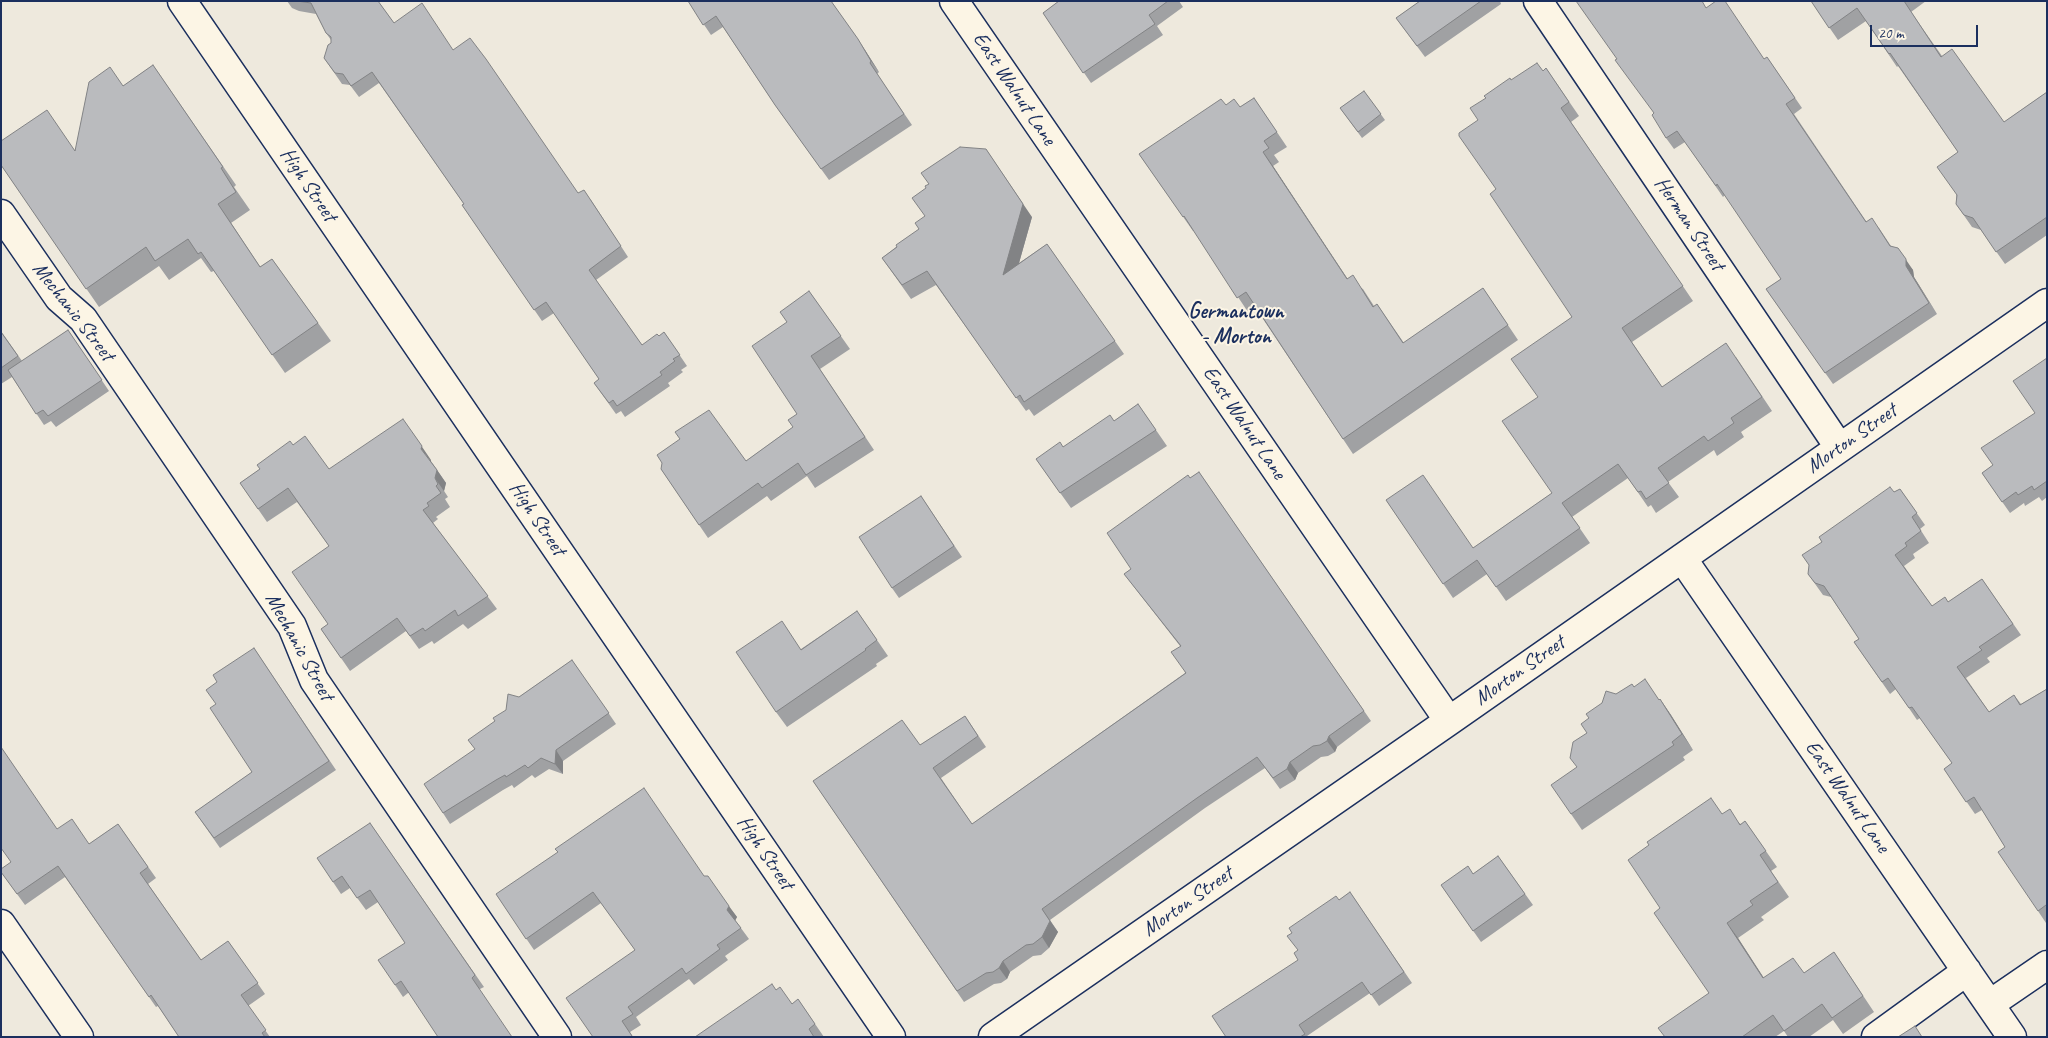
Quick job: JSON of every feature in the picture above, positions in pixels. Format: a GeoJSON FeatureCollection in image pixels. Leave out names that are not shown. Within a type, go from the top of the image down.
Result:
{"type":"FeatureCollection","features":[{"type":"Feature","properties":{"kind":"street","name":"High Street"},"geometry":{"type":"LineString","coordinates":[[182,1],[891,1037]]}},
{"type":"Feature","properties":{"kind":"street","name":"East Walnut Lane"},"geometry":{"type":"LineString","coordinates":[[954,1],[1449,721]]}},
{"type":"Feature","properties":{"kind":"street","name":"Herman Street"},"geometry":{"type":"LineString","coordinates":[[1538,1],[1839,447]]}},
{"type":"Feature","properties":{"kind":"street","name":"Mechanic Street"},"geometry":{"type":"LineString","coordinates":[[1,214],[59,298],[83,319],[292,626],[314,680],[556,1037]]}},
{"type":"Feature","properties":{"kind":"street","name":"Morton Street"},"geometry":{"type":"LineString","coordinates":[[992,1037],[1449,721],[2047,303]]}},
{"type":"Feature","properties":{"kind":"street","name":"East Walnut Lane"},"geometry":{"type":"LineString","coordinates":[[1682,558],[2012,1037]]}},
{"type":"Feature","properties":{"kind":"street"},"geometry":{"type":"LineString","coordinates":[[5,937],[79,1037]]}},
{"type":"Feature","properties":{"kind":"street"},"geometry":{"type":"LineString","coordinates":[[1990,1004],[2047,965]]}},
{"type":"Feature","properties":{"kind":"street"},"geometry":{"type":"LineString","coordinates":[[1876,1037],[1967,971]]}},
{"type":"Feature","properties":{"kind":"building"},"geometry":{"type":"Polygon","coordinates":[[[297,1],[378,1],[394,23],[422,3],[453,50],[470,38],[578,193],[584,190],[621,246],[589,270],[642,345],[657,334],[659,336],[664,332],[680,355],[660,372],[662,375],[617,406],[613,400],[609,403],[594,383],[599,379],[546,302],[534,310],[462,205],[464,204],[372,72],[351,86],[343,74],[335,73],[324,58],[328,45],[331,43],[331,37],[326,33],[311,3],[297,1]]]}},
{"type":"Feature","properties":{"kind":"building"},"geometry":{"type":"Polygon","coordinates":[[[688,1],[831,1],[858,39],[871,61],[870,63],[904,114],[821,169],[775,105],[716,16],[703,25],[688,1]]]}},
{"type":"Feature","properties":{"kind":"building"},"geometry":{"type":"Polygon","coordinates":[[[1059,1],[1168,1],[1149,15],[1155,24],[1083,73],[1043,13],[1059,1]]]}},
{"type":"Feature","properties":{"kind":"building"},"geometry":{"type":"Polygon","coordinates":[[[1420,1],[1481,1],[1417,46],[1396,18],[1420,1]]]}},
{"type":"Feature","properties":{"kind":"building"},"geometry":{"type":"Polygon","coordinates":[[[1576,1],[1702,1],[1706,8],[1716,1],[1725,1],[1764,59],[1767,57],[1795,98],[1786,104],[1866,222],[1872,218],[1890,246],[1898,248],[1906,259],[1906,266],[1929,303],[1825,373],[1766,289],[1781,279],[1717,184],[1716,186],[1677,131],[1666,138],[1652,115],[1654,113],[1615,60],[1617,59],[1576,1]]]}},
{"type":"Feature","properties":{"kind":"building"},"geometry":{"type":"Polygon","coordinates":[[[1811,1],[1904,1],[1941,57],[1952,49],[2004,122],[2047,92],[2047,217],[1996,252],[1973,218],[1964,215],[1956,204],[1957,195],[1937,167],[1958,152],[1857,8],[1829,28],[1811,1]]]}},
{"type":"Feature","properties":{"kind":"building"},"geometry":{"type":"Polygon","coordinates":[[[1537,63],[1543,71],[1546,68],[1569,102],[1561,108],[1683,286],[1622,328],[1662,387],[1726,343],[1762,397],[1731,418],[1734,423],[1708,441],[1704,436],[1658,468],[1669,483],[1646,499],[1641,491],[1638,492],[1618,464],[1562,503],[1580,528],[1496,587],[1477,560],[1443,584],[1386,500],[1423,475],[1473,548],[1552,493],[1502,421],[1538,397],[1511,359],[1572,317],[1490,194],[1496,189],[1459,136],[1459,133],[1478,120],[1470,108],[1486,98],[1484,96],[1510,78],[1511,80],[1537,63]]]}},
{"type":"Feature","properties":{"kind":"building"},"geometry":{"type":"Polygon","coordinates":[[[153,65],[223,167],[221,168],[236,192],[218,204],[260,267],[272,259],[318,323],[272,355],[201,252],[198,254],[188,239],[155,261],[146,247],[86,289],[1,165],[1,141],[47,110],[75,151],[89,82],[110,67],[123,86],[153,65]]]}},
{"type":"Feature","properties":{"kind":"building"},"geometry":{"type":"Polygon","coordinates":[[[1364,91],[1381,114],[1358,132],[1340,108],[1364,91]]]}},
{"type":"Feature","properties":{"kind":"building"},"geometry":{"type":"Polygon","coordinates":[[[1254,98],[1277,132],[1264,141],[1269,148],[1263,152],[1347,279],[1353,275],[1373,307],[1377,304],[1403,343],[1483,288],[1508,325],[1343,439],[1246,292],[1237,298],[1184,216],[1139,154],[1221,99],[1226,105],[1234,99],[1240,107],[1254,98]]]}},
{"type":"Feature","properties":{"kind":"building"},"geometry":{"type":"Polygon","coordinates":[[[960,147],[986,149],[1023,204],[1003,275],[1047,244],[1115,341],[1024,402],[1020,395],[1016,398],[927,271],[902,285],[882,258],[897,247],[896,245],[919,229],[915,223],[925,216],[912,198],[929,184],[921,173],[960,147]]]}},
{"type":"Feature","properties":{"kind":"building"},"geometry":{"type":"Polygon","coordinates":[[[809,291],[841,336],[811,356],[865,437],[806,475],[798,463],[762,488],[758,483],[699,525],[661,469],[662,463],[657,455],[680,439],[675,432],[709,410],[746,461],[793,427],[788,420],[797,414],[752,346],[787,322],[780,312],[809,291]]]}},
{"type":"Feature","properties":{"kind":"building"},"geometry":{"type":"Polygon","coordinates":[[[68,330],[102,380],[48,416],[43,410],[36,414],[8,370],[68,330]]]}},
{"type":"Feature","properties":{"kind":"building"},"geometry":{"type":"Polygon","coordinates":[[[1,332],[18,356],[1,368],[1,332]]]}},
{"type":"Feature","properties":{"kind":"building"},"geometry":{"type":"Polygon","coordinates":[[[2047,358],[2047,481],[2034,490],[2032,486],[2018,495],[2016,492],[2002,502],[1982,473],[1993,465],[1981,448],[2035,413],[2013,381],[2047,358]]]}},
{"type":"Feature","properties":{"kind":"building"},"geometry":{"type":"Polygon","coordinates":[[[1138,404],[1156,430],[1060,493],[1036,459],[1060,442],[1063,447],[1110,415],[1114,421],[1138,404]]]}},
{"type":"Feature","properties":{"kind":"building"},"geometry":{"type":"Polygon","coordinates":[[[403,419],[422,446],[421,449],[437,470],[435,478],[438,484],[436,486],[441,493],[427,503],[429,506],[423,510],[488,596],[458,616],[455,610],[425,631],[423,628],[410,636],[397,618],[341,658],[321,629],[328,624],[292,572],[329,546],[288,488],[258,509],[240,483],[260,469],[257,465],[290,441],[293,445],[305,436],[329,469],[403,419]]]}},
{"type":"Feature","properties":{"kind":"building"},"geometry":{"type":"Polygon","coordinates":[[[1199,472],[1364,711],[1329,736],[1327,741],[1313,746],[1290,762],[1287,769],[1273,778],[1257,757],[1197,798],[1042,909],[1050,921],[1042,937],[1033,944],[1026,945],[1003,961],[999,968],[993,972],[986,973],[957,991],[813,781],[902,720],[920,745],[965,716],[978,736],[933,768],[972,824],[1186,673],[1171,652],[1181,646],[1124,574],[1131,569],[1107,533],[1188,475],[1190,478],[1199,472]]]}},
{"type":"Feature","properties":{"kind":"building"},"geometry":{"type":"Polygon","coordinates":[[[1890,487],[1894,492],[1900,489],[1917,513],[1912,517],[1921,531],[1905,543],[1907,546],[1895,555],[1932,606],[1945,597],[1948,602],[1982,579],[2013,624],[1979,647],[1982,650],[1957,667],[1989,712],[2014,695],[2020,705],[2047,689],[2047,906],[2038,911],[1998,852],[2005,847],[1974,797],[1966,802],[1944,769],[1952,763],[1912,707],[1909,708],[1888,678],[1882,682],[1854,642],[1859,639],[1824,586],[1815,583],[1808,574],[1809,565],[1802,555],[1822,542],[1819,537],[1890,487]]]}},
{"type":"Feature","properties":{"kind":"building"},"geometry":{"type":"Polygon","coordinates":[[[921,496],[954,546],[892,588],[859,537],[921,496]]]}},
{"type":"Feature","properties":{"kind":"building"},"geometry":{"type":"Polygon","coordinates":[[[857,611],[877,640],[866,650],[776,712],[736,652],[782,621],[801,650],[857,611]]]}},
{"type":"Feature","properties":{"kind":"building"},"geometry":{"type":"Polygon","coordinates":[[[254,648],[329,761],[214,838],[195,812],[252,772],[210,708],[216,704],[206,690],[217,682],[213,675],[254,648]]]}},
{"type":"Feature","properties":{"kind":"building"},"geometry":{"type":"Polygon","coordinates":[[[572,660],[609,713],[556,750],[555,764],[541,758],[528,768],[525,765],[506,777],[505,775],[496,780],[443,813],[424,784],[475,749],[468,740],[495,721],[493,718],[506,710],[508,694],[519,697],[572,660]]]}},
{"type":"Feature","properties":{"kind":"building"},"geometry":{"type":"Polygon","coordinates":[[[1645,679],[1682,734],[1672,742],[1674,745],[1571,814],[1551,785],[1577,767],[1570,758],[1573,742],[1587,733],[1581,724],[1589,718],[1586,714],[1602,703],[1606,691],[1616,694],[1632,684],[1634,687],[1645,679]]]}},
{"type":"Feature","properties":{"kind":"building"},"geometry":{"type":"Polygon","coordinates":[[[1,747],[57,829],[72,819],[89,844],[118,824],[148,867],[140,873],[201,960],[228,941],[258,983],[241,995],[266,1030],[262,1033],[265,1037],[179,1037],[58,866],[17,894],[1,872],[1,869],[11,862],[1,848],[1,747]]]}},
{"type":"Feature","properties":{"kind":"building"},"geometry":{"type":"Polygon","coordinates":[[[644,788],[704,876],[708,876],[729,906],[727,910],[741,928],[717,945],[720,949],[686,974],[682,968],[628,1007],[633,1014],[622,1021],[631,1037],[593,1037],[566,998],[635,950],[593,892],[526,939],[496,894],[558,852],[555,849],[644,788]]]}},
{"type":"Feature","properties":{"kind":"building"},"geometry":{"type":"Polygon","coordinates":[[[1711,798],[1722,814],[1730,809],[1740,825],[1745,821],[1766,851],[1760,855],[1778,882],[1750,901],[1753,905],[1727,923],[1763,978],[1793,958],[1804,973],[1834,952],[1863,996],[1832,1018],[1822,1004],[1784,1031],[1773,1015],[1742,1037],[1665,1037],[1658,1028],[1709,993],[1654,913],[1660,908],[1628,860],[1649,845],[1647,842],[1711,798]]]}},
{"type":"Feature","properties":{"kind":"building"},"geometry":{"type":"Polygon","coordinates":[[[370,823],[475,975],[472,978],[512,1037],[438,1037],[401,981],[395,985],[378,960],[405,943],[370,890],[357,898],[342,876],[333,882],[317,858],[370,823]]]}},
{"type":"Feature","properties":{"kind":"building"},"geometry":{"type":"Polygon","coordinates":[[[1498,856],[1525,894],[1473,931],[1441,885],[1468,866],[1473,874],[1498,856]]]}},
{"type":"Feature","properties":{"kind":"building"},"geometry":{"type":"Polygon","coordinates":[[[1350,892],[1404,972],[1371,995],[1362,982],[1299,1025],[1305,1034],[1300,1037],[1226,1037],[1212,1016],[1298,960],[1294,953],[1298,950],[1287,936],[1292,933],[1289,928],[1336,896],[1339,900],[1350,892]]]}},
{"type":"Feature","properties":{"kind":"building"},"geometry":{"type":"Polygon","coordinates":[[[772,984],[776,990],[780,987],[792,1004],[798,999],[815,1024],[809,1029],[814,1037],[695,1037],[772,984]]]}},
{"type":"Feature","properties":{"kind":"building"},"geometry":{"type":"Polygon","coordinates":[[[1915,1026],[1922,1037],[1898,1037],[1915,1026]]]}},
{"type":"Feature","properties":{"kind":"district","name":"Germantown - Morton"},"geometry":{"type":"Point","coordinates":[1236,324]}}]}
